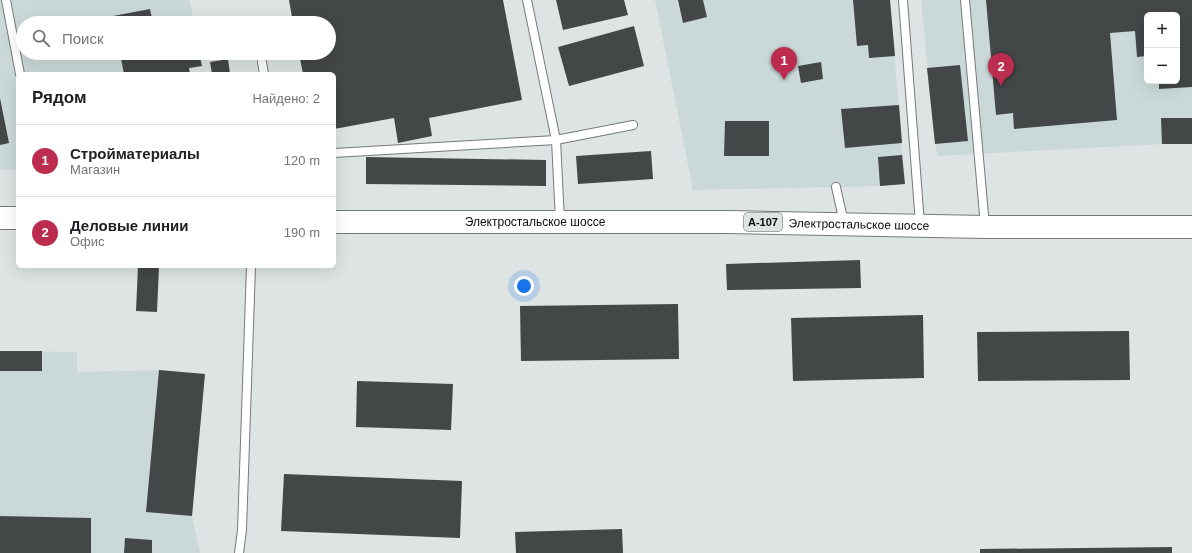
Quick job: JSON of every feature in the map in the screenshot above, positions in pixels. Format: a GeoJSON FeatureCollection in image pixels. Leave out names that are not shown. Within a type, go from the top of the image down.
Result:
{"type":"FeatureCollection","features":[{"type":"Feature","properties":{"kind":"main road"},"geometry":{"type":"LineString","coordinates":[[0,218],[16,218]]}},
{"type":"Feature","properties":{"kind":"main road","name":"Электростальское шоссе"},"geometry":{"type":"LineString","coordinates":[[336,222],[730,222],[985,227],[1192,227]]}},
{"type":"Feature","properties":{"kind":"lane"},"geometry":{"type":"LineString","coordinates":[[6,0],[16,53]]}},
{"type":"Feature","properties":{"kind":"lane"},"geometry":{"type":"LineString","coordinates":[[527,0],[556,140],[560,222]]}},
{"type":"Feature","properties":{"kind":"lane"},"geometry":{"type":"LineString","coordinates":[[903,0],[920,225]]}},
{"type":"Feature","properties":{"kind":"lane"},"geometry":{"type":"LineString","coordinates":[[965,0],[985,227]]}},
{"type":"Feature","properties":{"kind":"lane"},"geometry":{"type":"LineString","coordinates":[[17,60],[20,72]]}},
{"type":"Feature","properties":{"kind":"lane"},"geometry":{"type":"LineString","coordinates":[[262,62],[264,72]]}},
{"type":"Feature","properties":{"kind":"lane"},"geometry":{"type":"LineString","coordinates":[[336,153],[556,140],[633,125]]}},
{"type":"Feature","properties":{"kind":"lane"},"geometry":{"type":"LineString","coordinates":[[836,187],[844,224]]}},
{"type":"Feature","properties":{"kind":"lane"},"geometry":{"type":"LineString","coordinates":[[239,553],[242,530],[251,268]]}},
{"type":"Feature","properties":{"kind":"shaded area"},"geometry":{"type":"Polygon","coordinates":[[[0,0],[190,0],[193,16],[16,16],[16,60],[201,60],[202,66],[189,69],[190,72],[16,72],[16,170],[0,170],[0,0]]]}},
{"type":"Feature","properties":{"kind":"shaded area"},"geometry":{"type":"Polygon","coordinates":[[[655,0],[890,0],[905,184],[880,186],[693,190],[655,0]]]}},
{"type":"Feature","properties":{"kind":"shaded area"},"geometry":{"type":"Polygon","coordinates":[[[921,0],[1192,0],[1192,118],[1162,118],[1162,144],[938,156],[935,144],[921,0]]]}},
{"type":"Feature","properties":{"kind":"shaded area"},"geometry":{"type":"Polygon","coordinates":[[[0,351],[77,352],[77,372],[159,370],[205,374],[192,516],[200,553],[0,553],[0,351]]]}},
{"type":"Feature","properties":{"kind":"building"},"geometry":{"type":"Polygon","coordinates":[[[289,0],[503,0],[522,100],[429,118],[432,136],[398,143],[394,118],[336,129],[336,72],[303,72],[300,60],[336,60],[336,16],[292,16],[289,0]]]}},
{"type":"Feature","properties":{"kind":"building"},"geometry":{"type":"Polygon","coordinates":[[[556,0],[624,0],[628,15],[563,30],[556,0]]]}},
{"type":"Feature","properties":{"kind":"building"},"geometry":{"type":"Polygon","coordinates":[[[678,0],[703,0],[707,17],[683,23],[678,0]]]}},
{"type":"Feature","properties":{"kind":"building"},"geometry":{"type":"Polygon","coordinates":[[[853,0],[890,0],[895,56],[869,58],[868,45],[857,46],[853,0]]]}},
{"type":"Feature","properties":{"kind":"building"},"geometry":{"type":"Polygon","coordinates":[[[986,0],[1192,0],[1192,87],[1159,89],[1159,84],[1180,84],[1180,12],[1144,12],[1144,56],[1137,57],[1135,31],[1110,33],[1117,120],[1014,129],[1013,113],[996,115],[986,0]]]}},
{"type":"Feature","properties":{"kind":"building"},"geometry":{"type":"Polygon","coordinates":[[[150,9],[152,16],[113,16],[150,9]]]}},
{"type":"Feature","properties":{"kind":"building"},"geometry":{"type":"Polygon","coordinates":[[[634,26],[644,66],[569,86],[558,47],[634,26]]]}},
{"type":"Feature","properties":{"kind":"building"},"geometry":{"type":"Polygon","coordinates":[[[121,60],[201,60],[202,66],[189,68],[190,72],[124,72],[121,60]]]}},
{"type":"Feature","properties":{"kind":"building"},"geometry":{"type":"Polygon","coordinates":[[[228,60],[230,72],[212,72],[210,62],[228,60]]]}},
{"type":"Feature","properties":{"kind":"building"},"geometry":{"type":"Polygon","coordinates":[[[821,62],[823,79],[801,83],[798,66],[821,62]]]}},
{"type":"Feature","properties":{"kind":"building"},"geometry":{"type":"Polygon","coordinates":[[[960,65],[968,141],[935,144],[927,68],[960,65]]]}},
{"type":"Feature","properties":{"kind":"building"},"geometry":{"type":"Polygon","coordinates":[[[0,98],[9,143],[0,145],[0,98]]]}},
{"type":"Feature","properties":{"kind":"building"},"geometry":{"type":"Polygon","coordinates":[[[899,105],[902,143],[845,148],[841,109],[899,105]]]}},
{"type":"Feature","properties":{"kind":"building"},"geometry":{"type":"Polygon","coordinates":[[[1161,118],[1192,118],[1192,144],[1162,144],[1161,118]]]}},
{"type":"Feature","properties":{"kind":"building"},"geometry":{"type":"Polygon","coordinates":[[[725,121],[769,121],[769,156],[724,156],[725,121]]]}},
{"type":"Feature","properties":{"kind":"building"},"geometry":{"type":"Polygon","coordinates":[[[651,151],[653,179],[578,184],[576,156],[651,151]]]}},
{"type":"Feature","properties":{"kind":"building"},"geometry":{"type":"Polygon","coordinates":[[[902,155],[905,184],[880,186],[878,157],[902,155]]]}},
{"type":"Feature","properties":{"kind":"building"},"geometry":{"type":"Polygon","coordinates":[[[366,157],[546,160],[546,186],[366,184],[366,157]]]}},
{"type":"Feature","properties":{"kind":"building"},"geometry":{"type":"Polygon","coordinates":[[[860,260],[861,288],[727,290],[726,264],[860,260]]]}},
{"type":"Feature","properties":{"kind":"building"},"geometry":{"type":"Polygon","coordinates":[[[138,268],[159,268],[157,312],[136,311],[138,268]]]}},
{"type":"Feature","properties":{"kind":"building"},"geometry":{"type":"Polygon","coordinates":[[[678,304],[679,359],[521,361],[520,306],[678,304]]]}},
{"type":"Feature","properties":{"kind":"building"},"geometry":{"type":"Polygon","coordinates":[[[923,315],[924,378],[793,381],[791,318],[923,315]]]}},
{"type":"Feature","properties":{"kind":"building"},"geometry":{"type":"Polygon","coordinates":[[[1129,331],[1130,380],[978,381],[977,332],[1129,331]]]}},
{"type":"Feature","properties":{"kind":"building"},"geometry":{"type":"Polygon","coordinates":[[[0,351],[42,351],[42,371],[0,371],[0,351]]]}},
{"type":"Feature","properties":{"kind":"building"},"geometry":{"type":"Polygon","coordinates":[[[159,370],[205,374],[192,516],[146,512],[159,370]]]}},
{"type":"Feature","properties":{"kind":"building"},"geometry":{"type":"Polygon","coordinates":[[[357,381],[453,384],[451,430],[356,427],[357,381]]]}},
{"type":"Feature","properties":{"kind":"building"},"geometry":{"type":"Polygon","coordinates":[[[284,474],[462,481],[460,538],[281,531],[284,474]]]}},
{"type":"Feature","properties":{"kind":"building"},"geometry":{"type":"Polygon","coordinates":[[[0,516],[91,518],[91,553],[0,553],[0,516]]]}},
{"type":"Feature","properties":{"kind":"building"},"geometry":{"type":"Polygon","coordinates":[[[622,529],[623,553],[516,553],[515,532],[622,529]]]}},
{"type":"Feature","properties":{"kind":"building"},"geometry":{"type":"Polygon","coordinates":[[[125,538],[152,540],[152,553],[124,553],[125,538]]]}},
{"type":"Feature","properties":{"kind":"building"},"geometry":{"type":"Polygon","coordinates":[[[1172,547],[1172,553],[980,553],[980,549],[1172,547]]]}},
{"type":"Feature","properties":{"kind":"place","name":"Стройматериалы"},"geometry":{"type":"Point","coordinates":[784,80]}},
{"type":"Feature","properties":{"kind":"place","name":"Деловые линии"},"geometry":{"type":"Point","coordinates":[1001,86]}}]}
